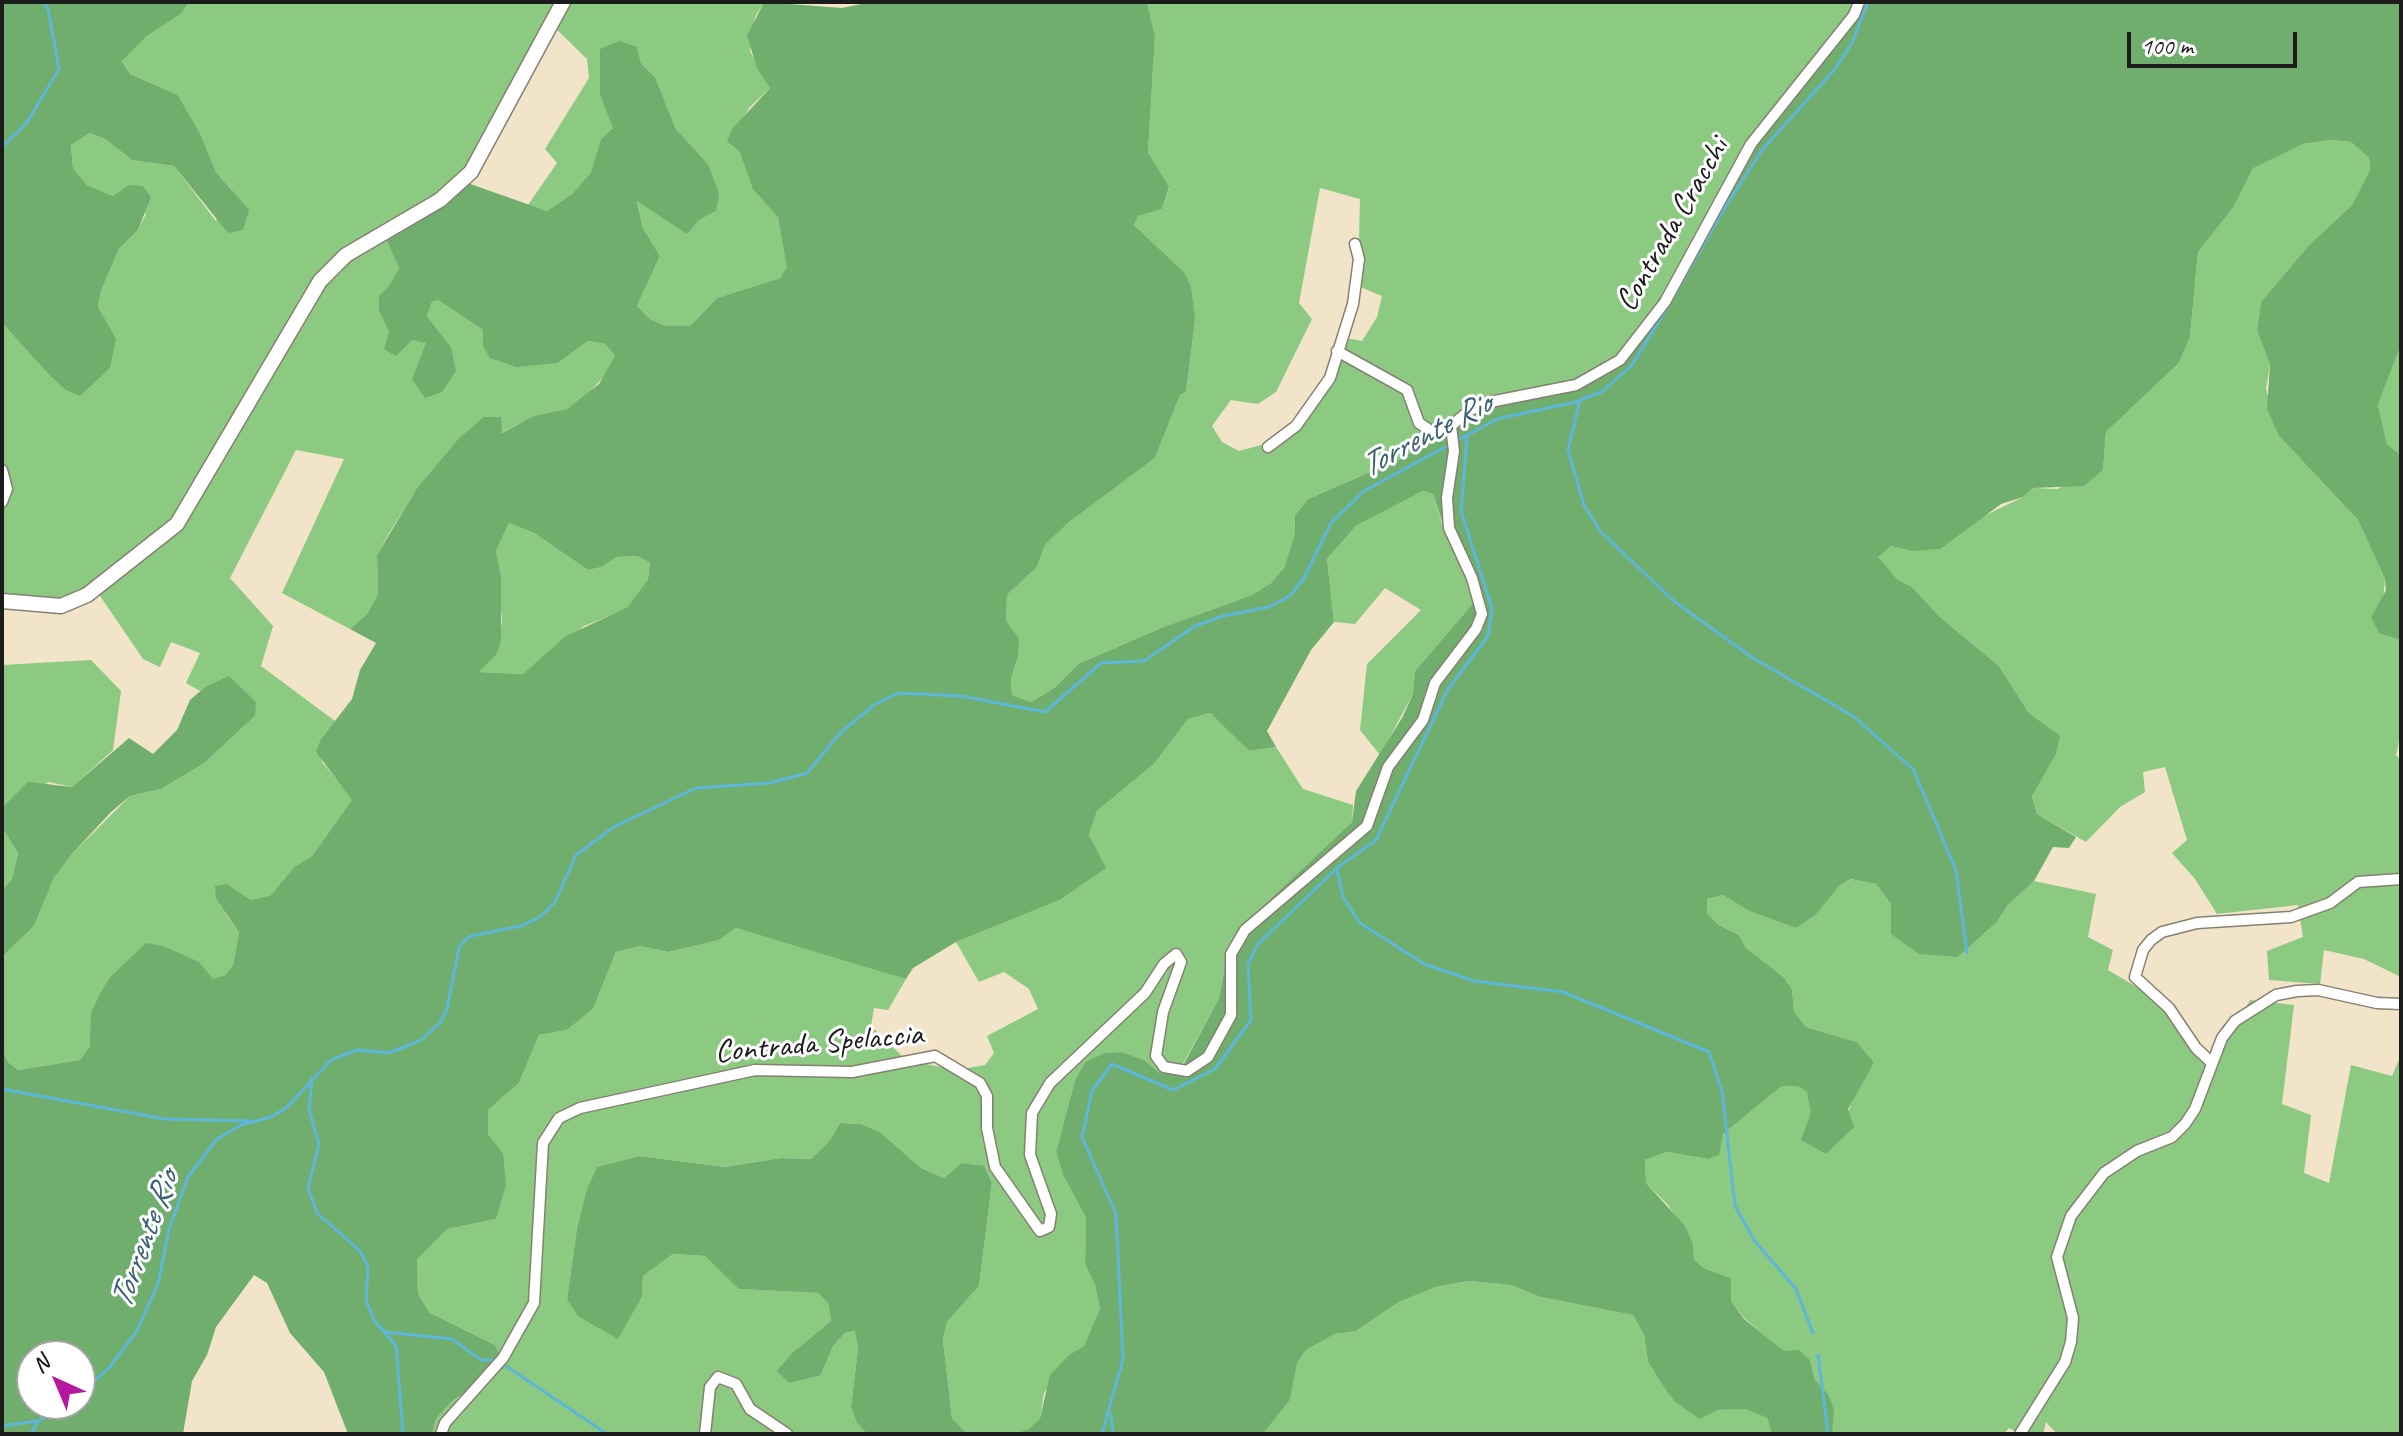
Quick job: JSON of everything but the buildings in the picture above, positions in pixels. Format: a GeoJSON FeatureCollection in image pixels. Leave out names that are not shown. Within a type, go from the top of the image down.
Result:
{"type":"FeatureCollection","features":[{"type":"Feature","properties":{"kind":"street"},"geometry":{"type":"LineString","coordinates":[[2,601],[61,606],[87,595],[177,524],[320,281],[346,255],[440,200],[471,172],[563,2]]}},
{"type":"Feature","properties":{"kind":"street","name":"Contrada Cracchi"},"geometry":{"type":"LineString","coordinates":[[1452,431],[1470,410],[1490,402],[1576,385],[1620,360],[1665,302],[1751,144],[1854,15],[1859,2]]}},
{"type":"Feature","properties":{"kind":"street"},"geometry":{"type":"LineString","coordinates":[[1268,447],[1296,426],[1319,398],[1330,378],[1353,304],[1359,259],[1355,244]]}},
{"type":"Feature","properties":{"kind":"street"},"geometry":{"type":"LineString","coordinates":[[1337,351],[1407,390],[1424,428],[1452,431]]}},
{"type":"Feature","properties":{"kind":"street","name":"Contrada Spelaccia"},"geometry":{"type":"LineString","coordinates":[[441,1434],[445,1423],[492,1374],[534,1303],[543,1143],[559,1118],[580,1108],[755,1070],[852,1072],[935,1056],[980,1083],[987,1096],[987,1128],[995,1167],[1040,1231],[1049,1227],[1051,1214],[1030,1155],[1032,1113],[1050,1083],[1145,993],[1164,964],[1176,954],[1181,962],[1163,1012],[1156,1056],[1164,1067],[1187,1071],[1208,1057],[1231,1015],[1231,954],[1245,930],[1367,826],[1388,767],[1423,720],[1435,683],[1476,629],[1482,614],[1472,578],[1449,528],[1447,498],[1454,451],[1452,431]]}},
{"type":"Feature","properties":{"kind":"street"},"geometry":{"type":"LineString","coordinates":[[2,470],[7,489],[2,502]]}},
{"type":"Feature","properties":{"kind":"street"},"geometry":{"type":"LineString","coordinates":[[2212,1063],[2196,1048],[2169,1008],[2135,977],[2143,950],[2151,940],[2162,932],[2197,923],[2291,917],[2330,903],[2358,882],[2401,879]]}},
{"type":"Feature","properties":{"kind":"street"},"geometry":{"type":"LineString","coordinates":[[2020,1434],[2065,1362],[2071,1342],[2073,1318],[2057,1257],[2071,1216],[2104,1173],[2137,1151],[2172,1137],[2185,1124],[2222,1038],[2235,1021],[2276,995],[2318,990],[2377,1003],[2401,1004]]}},
{"type":"Feature","properties":{"kind":"street"},"geometry":{"type":"LineString","coordinates":[[705,1434],[710,1387],[718,1377],[736,1384],[750,1409],[787,1434]]}},
{"type":"Feature","properties":{"kind":"green space"},"geometry":{"type":"Polygon","coordinates":[[[2,2],[189,2],[181,14],[147,36],[122,61],[130,74],[178,95],[200,133],[216,172],[249,210],[243,230],[228,233],[174,166],[132,160],[105,139],[90,133],[71,145],[73,168],[87,185],[113,196],[129,185],[143,186],[151,197],[138,230],[119,249],[101,291],[98,307],[116,339],[110,368],[80,396],[66,390],[50,376],[2,323],[2,2]]]}},
{"type":"Feature","properties":{"kind":"green space"},"geometry":{"type":"Polygon","coordinates":[[[189,2],[764,2],[755,17],[750,51],[770,88],[750,107],[728,141],[740,152],[748,166],[749,178],[778,217],[788,267],[780,278],[717,298],[690,326],[666,326],[650,319],[637,306],[660,256],[643,228],[637,199],[687,233],[698,221],[716,211],[708,164],[676,129],[655,77],[641,63],[637,47],[613,128],[601,139],[592,173],[572,194],[547,211],[528,205],[557,163],[545,149],[589,78],[587,59],[551,24],[459,180],[393,250],[399,268],[379,311],[389,332],[427,343],[412,379],[451,347],[427,316],[432,302],[438,300],[483,330],[483,346],[558,363],[588,341],[605,344],[615,356],[611,369],[582,400],[567,409],[533,416],[501,433],[483,417],[458,439],[417,488],[388,535],[377,555],[378,594],[367,614],[350,629],[282,593],[344,459],[296,450],[230,578],[273,626],[261,666],[335,721],[321,739],[322,762],[353,799],[312,856],[294,867],[271,895],[251,900],[227,884],[225,913],[239,933],[233,965],[225,975],[213,980],[198,962],[146,944],[111,976],[90,1046],[80,1060],[18,1070],[8,1062],[2,1049],[2,957],[34,926],[54,878],[72,854],[130,796],[161,789],[203,764],[255,716],[205,687],[200,691],[186,683],[200,653],[171,642],[160,667],[143,659],[94,587],[70,602],[2,600],[2,323],[50,376],[67,390],[80,395],[104,319],[98,307],[101,291],[119,249],[138,230],[146,214],[122,193],[113,196],[87,185],[73,168],[71,145],[90,133],[105,139],[132,160],[174,166],[216,221],[232,190],[216,172],[200,133],[178,95],[130,74],[122,60],[147,36],[181,14],[189,2]]]}},
{"type":"Feature","properties":{"kind":"green space"},"geometry":{"type":"Polygon","coordinates":[[[764,2],[842,8],[871,2],[1147,2],[1155,36],[1148,152],[1169,187],[1162,209],[1138,216],[1134,225],[1184,272],[1191,287],[1195,320],[1186,392],[1180,395],[1155,458],[1068,523],[1045,545],[1037,567],[1007,595],[1006,621],[1019,639],[1018,657],[1011,678],[1012,695],[1031,702],[1054,688],[1078,664],[1161,628],[1252,595],[1271,583],[1284,568],[1295,533],[1295,515],[1308,499],[1402,458],[1465,420],[1516,396],[1604,375],[1650,317],[1713,206],[1762,134],[1844,36],[1856,2],[2401,2],[2401,345],[2378,405],[2387,445],[2401,455],[2401,640],[2380,634],[2371,618],[2386,590],[2385,579],[2358,520],[2279,436],[2267,409],[2270,365],[2257,331],[2261,302],[2309,245],[2352,205],[2370,170],[2369,158],[2351,142],[2330,140],[2303,144],[2253,168],[2233,208],[2198,252],[2190,337],[2179,363],[2106,432],[2103,470],[2084,486],[2033,488],[2023,497],[2001,504],[1940,549],[1912,551],[1891,546],[1878,557],[1897,579],[1912,587],[1941,618],[1999,666],[2029,713],[2060,736],[2056,754],[2032,796],[2037,814],[2076,837],[2069,848],[2053,847],[2034,881],[2008,905],[1996,923],[1958,957],[1919,954],[1891,934],[1891,904],[1876,884],[1851,879],[1839,886],[1816,914],[1796,928],[1749,911],[1723,895],[1707,899],[1707,913],[1719,925],[1739,935],[1746,948],[1784,978],[1792,990],[1794,1011],[1806,1027],[1857,1042],[1874,1063],[1848,1109],[1854,1127],[1826,1154],[1801,1140],[1811,1113],[1807,1092],[1797,1086],[1782,1086],[1723,1134],[1719,1155],[1708,1159],[1667,1152],[1645,1160],[1646,1183],[1685,1226],[1693,1244],[1694,1260],[1705,1269],[1731,1278],[1731,1301],[1744,1319],[1784,1351],[1799,1350],[1810,1360],[1815,1380],[1828,1394],[1834,1409],[1832,1434],[1772,1434],[1767,1418],[1746,1409],[1718,1410],[1700,1419],[1675,1402],[1666,1390],[1648,1362],[1644,1335],[1633,1315],[1540,1297],[1511,1285],[1469,1281],[1436,1287],[1399,1302],[1356,1331],[1335,1334],[1306,1350],[1297,1363],[1290,1400],[1263,1434],[1014,1434],[1029,1429],[1040,1418],[1050,1375],[1070,1354],[1084,1346],[1100,1309],[1095,1285],[1085,1264],[1086,1218],[1063,1175],[1056,1152],[1075,1080],[1085,1062],[1104,1053],[1122,1052],[1144,1060],[1160,1073],[1179,1073],[1219,998],[1229,945],[1250,918],[1352,822],[1356,791],[1402,718],[1413,694],[1415,671],[1475,601],[1475,577],[1452,551],[1433,494],[1423,491],[1356,526],[1327,559],[1334,622],[1311,650],[1267,731],[1276,747],[1249,751],[1210,713],[1188,719],[1154,764],[1097,811],[1089,835],[1106,868],[1060,900],[956,942],[913,968],[906,979],[736,928],[719,940],[668,952],[640,946],[616,952],[593,1009],[567,1030],[539,1035],[519,1083],[488,1110],[488,1134],[503,1153],[506,1185],[496,1219],[447,1229],[417,1260],[418,1294],[430,1313],[495,1345],[504,1368],[451,1402],[436,1419],[432,1434],[348,1434],[324,1372],[290,1333],[267,1283],[254,1275],[216,1327],[207,1355],[192,1381],[183,1434],[2,1434],[2,1049],[8,1062],[18,1070],[80,1060],[90,1046],[91,1013],[101,992],[111,976],[146,943],[163,946],[199,962],[213,979],[225,975],[233,965],[239,933],[216,898],[215,886],[227,884],[251,900],[271,895],[294,867],[312,856],[352,800],[316,752],[321,739],[352,699],[360,670],[376,643],[350,629],[367,614],[378,594],[377,555],[417,488],[458,439],[483,417],[501,417],[502,433],[533,416],[567,409],[599,384],[615,356],[605,344],[588,341],[558,363],[516,367],[490,358],[483,346],[483,330],[438,300],[432,302],[427,316],[451,347],[456,371],[442,392],[425,398],[412,379],[426,343],[412,340],[396,356],[384,349],[389,332],[379,311],[379,296],[390,285],[399,268],[383,231],[459,180],[547,211],[572,194],[591,173],[601,139],[613,128],[600,94],[600,49],[619,41],[637,47],[641,63],[655,77],[676,129],[708,164],[719,194],[716,211],[698,221],[687,234],[637,201],[643,228],[660,256],[637,306],[650,319],[666,326],[690,326],[717,298],[780,278],[787,267],[778,217],[753,189],[740,152],[727,141],[733,128],[770,88],[757,68],[747,36],[764,2]],[[509,523],[496,551],[501,578],[501,640],[497,654],[479,672],[523,674],[566,636],[628,607],[648,579],[650,563],[637,556],[617,557],[602,567],[588,570],[534,533],[509,523]]]}},
{"type":"Feature","properties":{"kind":"green space"},"geometry":{"type":"Polygon","coordinates":[[[1147,2],[1856,2],[1844,36],[1762,134],[1713,206],[1650,317],[1604,375],[1488,410],[1402,458],[1308,499],[1295,515],[1295,533],[1284,568],[1271,583],[1252,595],[1161,628],[1078,664],[1054,688],[1031,702],[1012,695],[1011,678],[1018,657],[1006,621],[1007,595],[1037,567],[1045,545],[1068,523],[1155,458],[1180,395],[1186,392],[1195,320],[1184,272],[1134,225],[1137,216],[1162,209],[1169,188],[1148,152],[1155,36],[1147,2]],[[1320,188],[1299,303],[1312,319],[1276,392],[1258,404],[1231,400],[1212,426],[1222,442],[1239,451],[1276,441],[1302,417],[1325,382],[1346,338],[1362,341],[1377,317],[1382,296],[1358,286],[1360,199],[1320,188]]]}},
{"type":"Feature","properties":{"kind":"green space"},"geometry":{"type":"Polygon","coordinates":[[[2330,140],[2351,142],[2369,158],[2370,171],[2352,205],[2309,245],[2261,302],[2257,331],[2270,365],[2266,389],[2279,436],[2358,520],[2385,579],[2380,634],[2401,640],[2401,732],[2396,755],[2401,760],[2401,977],[2364,959],[2324,950],[2320,984],[2269,980],[2267,951],[2303,937],[2298,905],[2217,914],[2195,879],[2172,853],[2187,840],[2165,767],[2143,772],[2145,792],[2120,807],[2086,842],[2037,814],[2032,795],[2056,754],[2059,736],[2029,713],[1999,666],[1941,618],[1912,587],[1897,579],[1877,557],[1891,546],[1912,551],[2023,497],[2033,488],[2057,489],[2103,470],[2106,432],[2179,363],[2190,337],[2198,252],[2233,208],[2253,167],[2303,144],[2330,140]]]}},
{"type":"Feature","properties":{"kind":"green space"},"geometry":{"type":"Polygon","coordinates":[[[2401,345],[2401,455],[2387,446],[2378,405],[2401,345]]]}},
{"type":"Feature","properties":{"kind":"green space"},"geometry":{"type":"Polygon","coordinates":[[[1423,491],[1433,494],[1445,533],[1475,577],[1475,601],[1415,671],[1413,694],[1380,755],[1360,730],[1367,664],[1421,610],[1385,588],[1355,624],[1334,622],[1327,559],[1356,526],[1423,491]]]}},
{"type":"Feature","properties":{"kind":"green space"},"geometry":{"type":"Polygon","coordinates":[[[509,523],[534,533],[588,570],[602,567],[617,557],[637,556],[650,563],[648,579],[628,608],[584,626],[523,674],[478,672],[497,654],[502,621],[496,551],[509,523]]]}},
{"type":"Feature","properties":{"kind":"green space"},"geometry":{"type":"Polygon","coordinates":[[[91,660],[121,691],[113,750],[72,787],[49,782],[2,808],[2,665],[91,660]]]}},
{"type":"Feature","properties":{"kind":"green space"},"geometry":{"type":"Polygon","coordinates":[[[229,676],[256,702],[255,716],[203,764],[161,789],[130,796],[111,812],[54,878],[34,926],[2,957],[2,890],[12,879],[18,853],[2,827],[2,808],[28,782],[72,787],[129,738],[153,754],[177,730],[190,700],[205,687],[229,676]]]}},
{"type":"Feature","properties":{"kind":"green space"},"geometry":{"type":"Polygon","coordinates":[[[1210,713],[1249,751],[1276,747],[1303,789],[1353,805],[1352,822],[1250,918],[1229,945],[1219,998],[1178,1073],[1160,1073],[1144,1060],[1122,1052],[1104,1053],[1085,1062],[1075,1080],[1056,1152],[1063,1175],[1086,1218],[1085,1264],[1095,1285],[1100,1309],[1084,1346],[1070,1354],[1044,1393],[1040,1418],[1030,1429],[1014,1434],[967,1434],[952,1418],[943,1340],[947,1322],[979,1286],[992,1183],[984,1167],[961,1163],[944,1178],[921,1168],[880,1132],[861,1124],[840,1123],[830,1140],[811,1159],[781,1158],[725,1167],[639,1156],[597,1167],[587,1188],[577,1228],[567,1299],[597,1326],[618,1338],[642,1297],[643,1276],[673,1254],[705,1256],[740,1289],[818,1293],[828,1303],[831,1321],[793,1352],[821,1375],[833,1346],[845,1333],[856,1331],[858,1348],[851,1407],[857,1423],[867,1434],[432,1434],[436,1419],[451,1402],[484,1384],[495,1345],[430,1313],[418,1294],[417,1260],[447,1229],[496,1219],[503,1153],[488,1134],[488,1110],[519,1083],[539,1035],[567,1030],[593,1009],[616,952],[640,946],[668,952],[719,940],[736,928],[854,962],[906,979],[888,1010],[874,1008],[871,1026],[906,1060],[956,1070],[985,1065],[994,1053],[987,1036],[1038,1009],[1029,989],[1004,972],[979,982],[956,942],[1060,900],[1105,868],[1089,835],[1097,811],[1154,764],[1188,719],[1210,713]]]}},
{"type":"Feature","properties":{"kind":"green space"},"geometry":{"type":"Polygon","coordinates":[[[2,827],[18,852],[12,879],[2,890],[2,827]]]}},
{"type":"Feature","properties":{"kind":"green space"},"geometry":{"type":"Polygon","coordinates":[[[1852,879],[1876,884],[1891,904],[1958,957],[1996,923],[2008,905],[2034,881],[2096,894],[2088,937],[2113,950],[2108,970],[2174,1009],[2196,1050],[2216,1060],[2250,1000],[2294,1005],[2282,1104],[2311,1115],[2304,1173],[2329,1183],[2351,1065],[2392,1076],[2401,1055],[2401,1432],[2057,1434],[2046,1422],[2043,1434],[2020,1434],[2009,1428],[2004,1434],[1832,1434],[1828,1394],[1815,1380],[1810,1360],[1784,1352],[1744,1318],[1731,1301],[1731,1278],[1704,1269],[1694,1260],[1693,1244],[1668,1205],[1646,1183],[1645,1160],[1667,1152],[1708,1159],[1723,1134],[1782,1086],[1797,1086],[1807,1092],[1826,1154],[1837,1143],[1858,1085],[1874,1064],[1857,1042],[1806,1027],[1794,1011],[1792,990],[1746,948],[1739,935],[1719,925],[1707,913],[1707,899],[1723,895],[1749,911],[1796,928],[1839,886],[1852,879]]]}},
{"type":"Feature","properties":{"kind":"green space"},"geometry":{"type":"Polygon","coordinates":[[[840,1123],[861,1124],[880,1132],[921,1168],[944,1178],[961,1163],[984,1166],[992,1183],[979,1286],[947,1322],[943,1340],[952,1418],[967,1434],[867,1434],[857,1423],[851,1407],[858,1348],[855,1331],[845,1333],[833,1346],[821,1375],[789,1383],[777,1371],[793,1352],[831,1321],[828,1303],[818,1293],[739,1289],[705,1256],[673,1254],[643,1276],[642,1297],[618,1339],[578,1316],[567,1299],[577,1228],[587,1188],[597,1167],[639,1156],[725,1167],[781,1158],[811,1159],[830,1140],[840,1123]]]}},
{"type":"Feature","properties":{"kind":"green space"},"geometry":{"type":"Polygon","coordinates":[[[1469,1281],[1511,1285],[1540,1297],[1633,1315],[1644,1335],[1648,1362],[1675,1402],[1700,1418],[1718,1410],[1746,1408],[1767,1418],[1772,1434],[1263,1434],[1290,1400],[1297,1362],[1306,1350],[1335,1334],[1356,1331],[1399,1302],[1436,1287],[1469,1281]]]}},
{"type":"Feature","properties":{"kind":"waterway"},"geometry":{"type":"LineString","coordinates":[[2,147],[26,124],[59,69],[48,8],[43,2]]}},
{"type":"Feature","properties":{"kind":"waterway","name":"Torrente Rio"},"geometry":{"type":"LineString","coordinates":[[1673,298],[1762,150],[1835,69],[1852,43],[1868,2]]}},
{"type":"Feature","properties":{"kind":"waterway","name":"Torrente Rio"},"geometry":{"type":"LineString","coordinates":[[96,1380],[109,1368],[136,1332],[158,1284],[169,1229],[188,1177],[216,1140],[241,1125],[271,1117],[286,1108],[331,1060],[357,1050],[389,1053],[421,1040],[440,1023],[447,1009],[459,948],[464,941],[471,936],[521,926],[540,917],[555,902],[576,855],[614,827],[696,788],[770,783],[807,773],[840,733],[874,705],[898,693],[961,696],[1045,712],[1101,663],[1144,661],[1195,626],[1223,616],[1269,607],[1290,596],[1304,578],[1331,523],[1364,491],[1497,419],[1576,402],[1603,391],[1632,365],[1669,305]]}},
{"type":"Feature","properties":{"kind":"waterway"},"geometry":{"type":"LineString","coordinates":[[1580,400],[1568,450],[1584,505],[1600,531],[1675,602],[1753,658],[1853,716],[1913,769],[1956,870],[1967,953]]}},
{"type":"Feature","properties":{"kind":"waterway"},"geometry":{"type":"LineString","coordinates":[[1102,1434],[1123,1359],[1116,1214],[1082,1137],[1092,1091],[1112,1064],[1173,1090],[1215,1069],[1251,1020],[1248,964],[1257,945],[1337,868],[1376,840],[1448,689],[1488,636],[1492,608],[1461,511],[1467,437]]}},
{"type":"Feature","properties":{"kind":"waterway"},"geometry":{"type":"LineString","coordinates":[[1337,868],[1343,897],[1360,923],[1424,964],[1474,981],[1563,992],[1709,1052],[1722,1092],[1735,1206],[1754,1240],[1796,1289],[1813,1333]]}},
{"type":"Feature","properties":{"kind":"waterway"},"geometry":{"type":"LineString","coordinates":[[312,1078],[309,1110],[319,1144],[308,1188],[317,1213],[360,1251],[368,1267],[366,1300],[374,1320],[396,1346],[403,1434]]}},
{"type":"Feature","properties":{"kind":"waterway"},"geometry":{"type":"LineString","coordinates":[[2,1089],[165,1119],[252,1121]]}},
{"type":"Feature","properties":{"kind":"waterway"},"geometry":{"type":"LineString","coordinates":[[385,1332],[452,1339],[481,1360],[497,1360],[607,1434]]}},
{"type":"Feature","properties":{"kind":"waterway"},"geometry":{"type":"LineString","coordinates":[[1818,1355],[1828,1434]]}},
{"type":"Feature","properties":{"kind":"waterway"},"geometry":{"type":"LineString","coordinates":[[1111,1414],[1113,1434]]}},
{"type":"Feature","properties":{"kind":"waterway","name":"Torrente Rio"},"geometry":{"type":"LineString","coordinates":[[31,1434],[40,1420]]}},
{"type":"Feature","properties":{"kind":"waterway"},"geometry":{"type":"LineString","coordinates":[[2,1426],[38,1421]]}}]}
